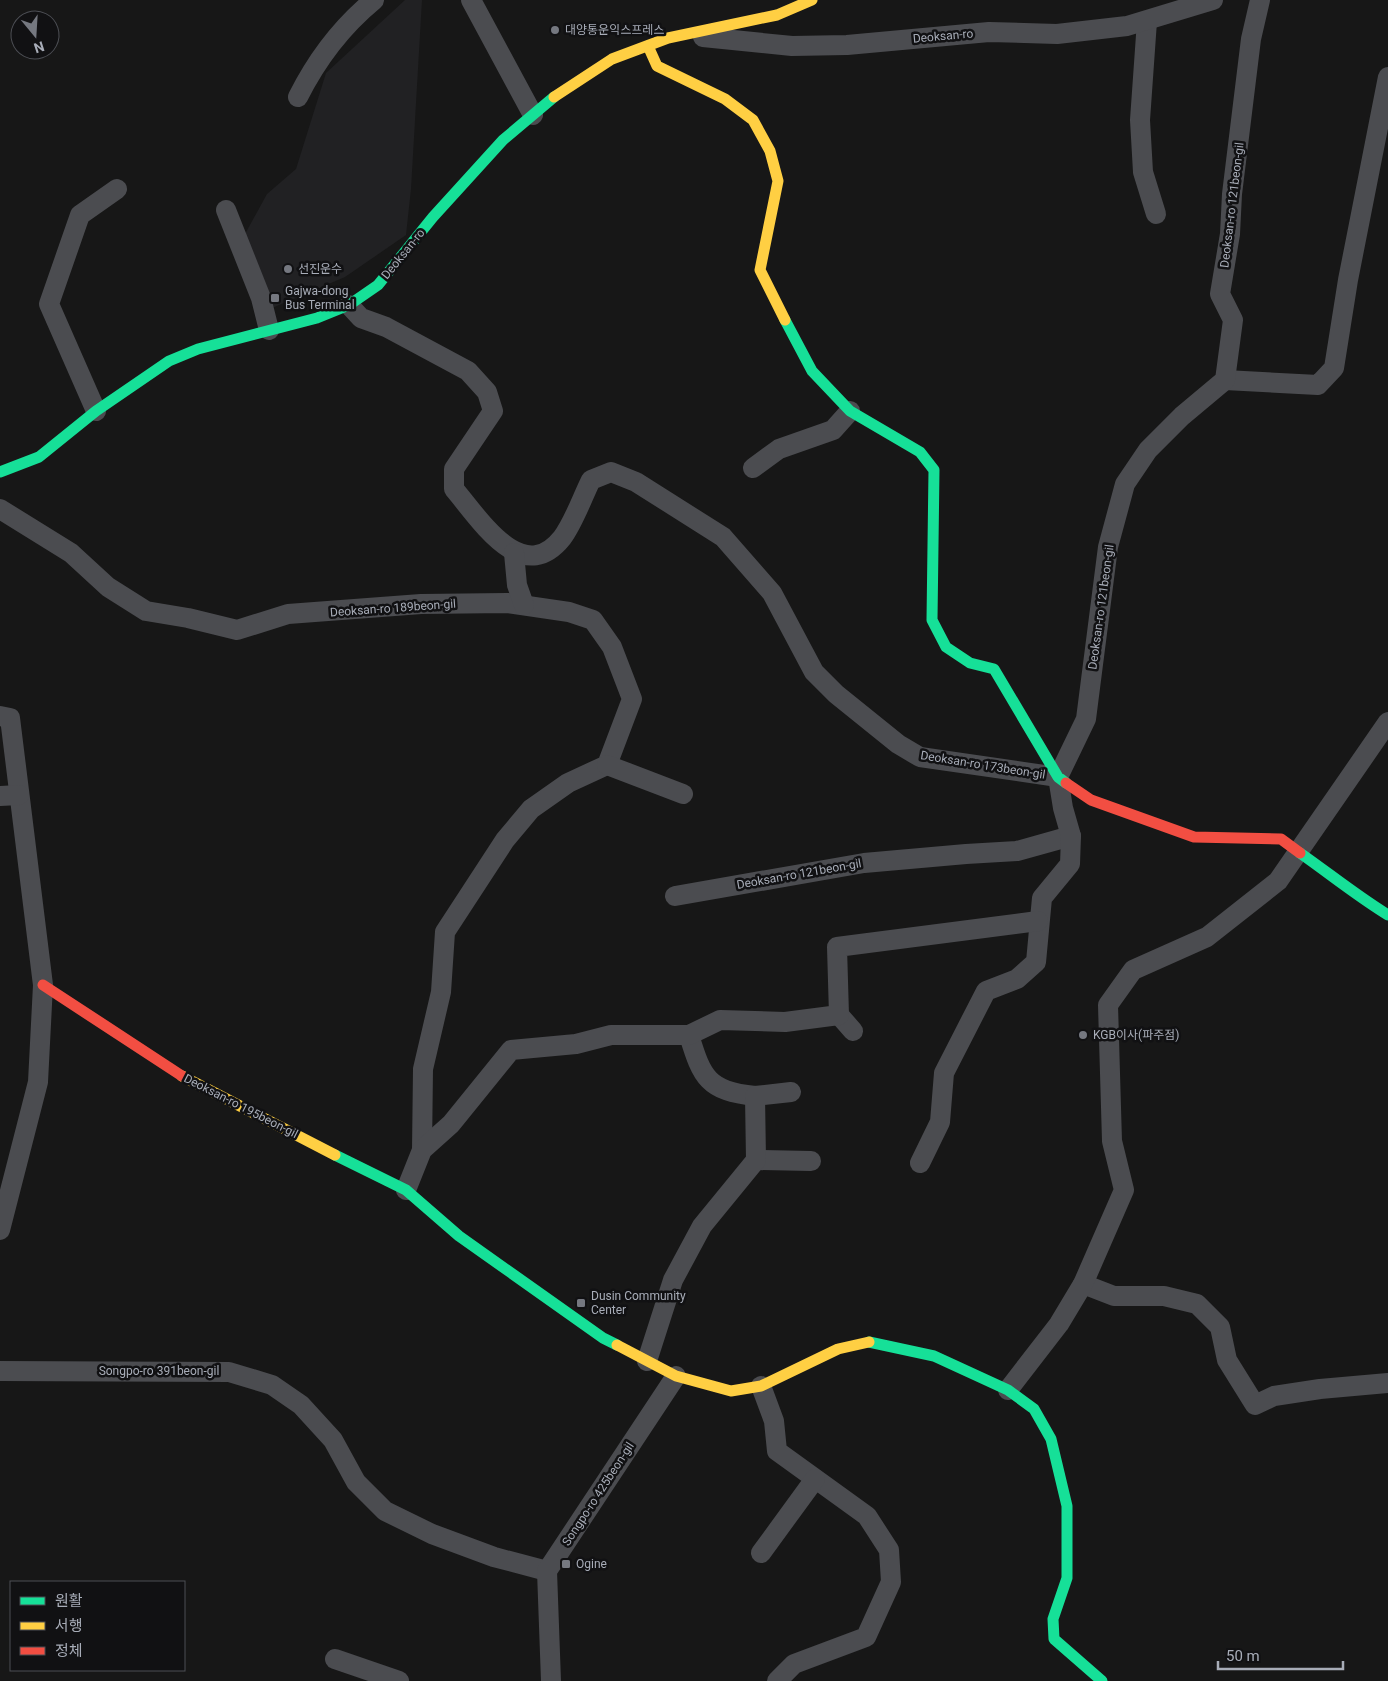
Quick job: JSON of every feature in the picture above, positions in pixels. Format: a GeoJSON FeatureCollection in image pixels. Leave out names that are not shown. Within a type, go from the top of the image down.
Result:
{"type":"FeatureCollection","features":[{"type":"Feature","properties":{"kind":"street"},"geometry":{"type":"LineString","coordinates":[[298,97],[314,66],[355,16],[374,0]]}},
{"type":"Feature","properties":{"kind":"street"},"geometry":{"type":"LineString","coordinates":[[471,0],[533,114]]}},
{"type":"Feature","properties":{"kind":"street","name":"Deoksan-ro"},"geometry":{"type":"LineString","coordinates":[[0,472],[39,457],[96,411],[169,362],[198,349],[317,318],[349,305],[378,285],[433,217],[503,140],[549,100],[612,59],[668,38],[777,14],[812,0]]}},
{"type":"Feature","properties":{"kind":"street","name":"Deoksan-ro"},"geometry":{"type":"LineString","coordinates":[[668,38],[716,37],[792,46],[847,45],[989,32],[1057,34],[1127,26],[1213,0]]}},
{"type":"Feature","properties":{"kind":"street","name":"Deoksan-ro 121beon-gil"},"geometry":{"type":"LineString","coordinates":[[1058,777],[1086,719],[1108,547],[1125,484],[1148,450],[1182,416],[1225,380],[1233,320],[1220,294],[1230,234],[1232,194],[1251,39],[1260,0]]}},
{"type":"Feature","properties":{"kind":"street"},"geometry":{"type":"LineString","coordinates":[[1147,21],[1140,120],[1143,172],[1156,214]]}},
{"type":"Feature","properties":{"kind":"street","name":"Deoksan-ro 173beon-gil"},"geometry":{"type":"LineString","coordinates":[[648,46],[657,66],[725,99],[753,120],[770,151],[778,181],[760,270],[812,371],[850,411],[920,452],[934,470],[932,620],[946,647],[970,663],[994,669],[1058,777]]}},
{"type":"Feature","properties":{"kind":"street"},"geometry":{"type":"LineString","coordinates":[[1225,380],[1318,385],[1334,368],[1348,280],[1388,77]]}},
{"type":"Feature","properties":{"kind":"street"},"geometry":{"type":"LineString","coordinates":[[96,411],[49,304],[80,214],[116,190]]}},
{"type":"Feature","properties":{"kind":"street"},"geometry":{"type":"LineString","coordinates":[[226,210],[261,298],[270,330]]}},
{"type":"Feature","properties":{"kind":"street"},"geometry":{"type":"LineString","coordinates":[[349,305],[361,318],[386,327],[468,371],[487,392],[493,412],[454,469],[454,489],[498,541],[514,553],[517,585],[524,605]]}},
{"type":"Feature","properties":{"kind":"street"},"geometry":{"type":"LineString","coordinates":[[753,468],[779,449],[833,430],[850,411]]}},
{"type":"Feature","properties":{"kind":"street","name":"Deoksan-ro 173beon-gil"},"geometry":{"type":"LineString","coordinates":[[514,553],[533,556],[547,553],[562,538],[591,480],[611,472],[628,479],[681,509],[723,537],[772,592],[814,672],[836,694],[898,744],[920,757],[1058,777]]}},
{"type":"Feature","properties":{"kind":"street","name":"Deoksan-ro 189beon-gil"},"geometry":{"type":"LineString","coordinates":[[0,509],[71,553],[108,587],[146,611],[188,618],[237,630],[288,614],[421,604],[507,603],[569,612],[593,620],[612,647],[632,699],[607,765]]}},
{"type":"Feature","properties":{"kind":"street"},"geometry":{"type":"LineString","coordinates":[[0,716],[10,718],[10,796],[43,985],[38,1082],[0,1230]]}},
{"type":"Feature","properties":{"kind":"street"},"geometry":{"type":"LineString","coordinates":[[1008,1390],[1059,1324],[1083,1284],[1124,1190],[1112,1141],[1108,1005],[1133,970],[1207,937],[1278,881],[1388,722]]}},
{"type":"Feature","properties":{"kind":"street"},"geometry":{"type":"LineString","coordinates":[[406,1190],[422,1150],[423,1069],[441,992],[445,932],[505,840],[531,808],[568,783],[607,765],[683,794]]}},
{"type":"Feature","properties":{"kind":"street"},"geometry":{"type":"LineString","coordinates":[[920,1163],[940,1122],[944,1073],[986,991],[1016,980],[1036,962],[1038,921],[1042,898],[1070,864],[1071,836],[1063,808],[1058,777]]}},
{"type":"Feature","properties":{"kind":"street"},"geometry":{"type":"LineString","coordinates":[[1058,777],[1091,800],[1194,837],[1281,839],[1299,850],[1356,896],[1388,915]]}},
{"type":"Feature","properties":{"kind":"street","name":"Deoksan-ro 121beon-gil"},"geometry":{"type":"LineString","coordinates":[[675,896],[864,863],[1017,851],[1071,836]]}},
{"type":"Feature","properties":{"kind":"street"},"geometry":{"type":"LineString","coordinates":[[853,1031],[839,1015],[837,947],[1038,921]]}},
{"type":"Feature","properties":{"kind":"street","name":"Deoksan-ro 195beon-gil"},"geometry":{"type":"LineString","coordinates":[[43,985],[194,1084],[406,1190],[467,1242],[603,1338],[676,1376],[731,1391],[761,1386],[838,1349],[869,1342],[934,1356],[1008,1390],[1034,1409],[1051,1439],[1067,1506],[1067,1578],[1053,1619],[1054,1639],[1102,1681]]}},
{"type":"Feature","properties":{"kind":"street"},"geometry":{"type":"LineString","coordinates":[[422,1150],[451,1124],[511,1050],[576,1044],[611,1035],[688,1035],[720,1020],[786,1022],[839,1015]]}},
{"type":"Feature","properties":{"kind":"street"},"geometry":{"type":"LineString","coordinates":[[688,1035],[696,1058],[709,1082],[731,1093],[754,1096],[791,1092]]}},
{"type":"Feature","properties":{"kind":"street"},"geometry":{"type":"LineString","coordinates":[[647,1361],[672,1280],[702,1226],[756,1160],[754,1096]]}},
{"type":"Feature","properties":{"kind":"street"},"geometry":{"type":"LineString","coordinates":[[756,1160],[811,1161]]}},
{"type":"Feature","properties":{"kind":"street"},"geometry":{"type":"LineString","coordinates":[[1083,1284],[1114,1296],[1164,1296],[1196,1304],[1220,1327],[1227,1360],[1255,1405],[1274,1396],[1320,1389],[1388,1383]]}},
{"type":"Feature","properties":{"kind":"street","name":"Songpo-ro 391beon-gil"},"geometry":{"type":"LineString","coordinates":[[0,1371],[229,1372],[272,1385],[302,1405],[333,1440],[356,1482],[385,1511],[432,1534],[494,1557],[547,1571]]}},
{"type":"Feature","properties":{"kind":"street","name":"Songpo-ro 425beon-gil"},"geometry":{"type":"LineString","coordinates":[[547,1571],[676,1376]]}},
{"type":"Feature","properties":{"kind":"street"},"geometry":{"type":"LineString","coordinates":[[761,1386],[774,1421],[777,1451],[866,1516],[889,1550],[891,1582],[866,1637],[794,1664],[777,1681]]}},
{"type":"Feature","properties":{"kind":"street"},"geometry":{"type":"LineString","coordinates":[[761,1553],[815,1479]]}},
{"type":"Feature","properties":{"kind":"street"},"geometry":{"type":"LineString","coordinates":[[547,1571],[551,1681]]}},
{"type":"Feature","properties":{"kind":"street"},"geometry":{"type":"LineString","coordinates":[[335,1659],[399,1681]]}},
{"type":"Feature","properties":{"kind":"shaded area"},"geometry":{"type":"Polygon","coordinates":[[[405,0],[422,0],[411,189],[406,235],[345,277],[272,308],[245,234],[267,194],[296,169],[326,73],[405,0]]]}},
{"type":"Feature","properties":{"kind":"traffic: fast"},"geometry":{"type":"LineString","coordinates":[[0,472],[39,457],[96,411],[169,361],[198,349],[317,318],[349,305],[378,285],[433,217],[503,140],[554,97]]}},
{"type":"Feature","properties":{"kind":"traffic: fast"},"geometry":{"type":"LineString","coordinates":[[785,320],[812,371],[850,411],[920,452],[934,470],[932,620],[946,647],[970,663],[994,669],[1058,777],[1066,783]]}},
{"type":"Feature","properties":{"kind":"traffic: fast"},"geometry":{"type":"LineString","coordinates":[[1300,853],[1354,893],[1388,915]]}},
{"type":"Feature","properties":{"kind":"traffic: fast"},"geometry":{"type":"LineString","coordinates":[[335,1155],[406,1190],[459,1236],[603,1338],[617,1345]]}},
{"type":"Feature","properties":{"kind":"traffic: fast"},"geometry":{"type":"LineString","coordinates":[[869,1342],[934,1356],[1008,1390],[1034,1409],[1051,1439],[1067,1506],[1067,1578],[1053,1619],[1054,1639],[1102,1681]]}},
{"type":"Feature","properties":{"kind":"traffic: slow"},"geometry":{"type":"LineString","coordinates":[[554,97],[612,59],[668,38],[777,15],[812,0]]}},
{"type":"Feature","properties":{"kind":"traffic: slow"},"geometry":{"type":"LineString","coordinates":[[648,46],[657,66],[725,99],[753,120],[770,151],[778,181],[760,270],[785,320]]}},
{"type":"Feature","properties":{"kind":"traffic: slow"},"geometry":{"type":"LineString","coordinates":[[182,1076],[335,1155]]}},
{"type":"Feature","properties":{"kind":"traffic: slow"},"geometry":{"type":"LineString","coordinates":[[617,1345],[676,1376],[731,1391],[761,1386],[838,1349],[869,1342]]}},
{"type":"Feature","properties":{"kind":"traffic: jam"},"geometry":{"type":"LineString","coordinates":[[1066,783],[1091,800],[1194,837],[1281,839],[1300,853]]}},
{"type":"Feature","properties":{"kind":"traffic: jam"},"geometry":{"type":"LineString","coordinates":[[43,985],[182,1076]]}},
{"type":"Feature","properties":{"kind":"place","name":"대양통운익스프레스"},"geometry":{"type":"Point","coordinates":[555,30]}},
{"type":"Feature","properties":{"kind":"place","name":"선진운수"},"geometry":{"type":"Point","coordinates":[288,269]}},
{"type":"Feature","properties":{"kind":"place","name":"Gajwa-dong Bus Terminal"},"geometry":{"type":"Point","coordinates":[275,298]}},
{"type":"Feature","properties":{"kind":"place","name":"KGB이사(파주점)"},"geometry":{"type":"Point","coordinates":[1083,1035]}},
{"type":"Feature","properties":{"kind":"place","name":"Dusin Community Center"},"geometry":{"type":"Point","coordinates":[581,1303]}},
{"type":"Feature","properties":{"kind":"place","name":"Ogine"},"geometry":{"type":"Point","coordinates":[566,1564]}}]}
